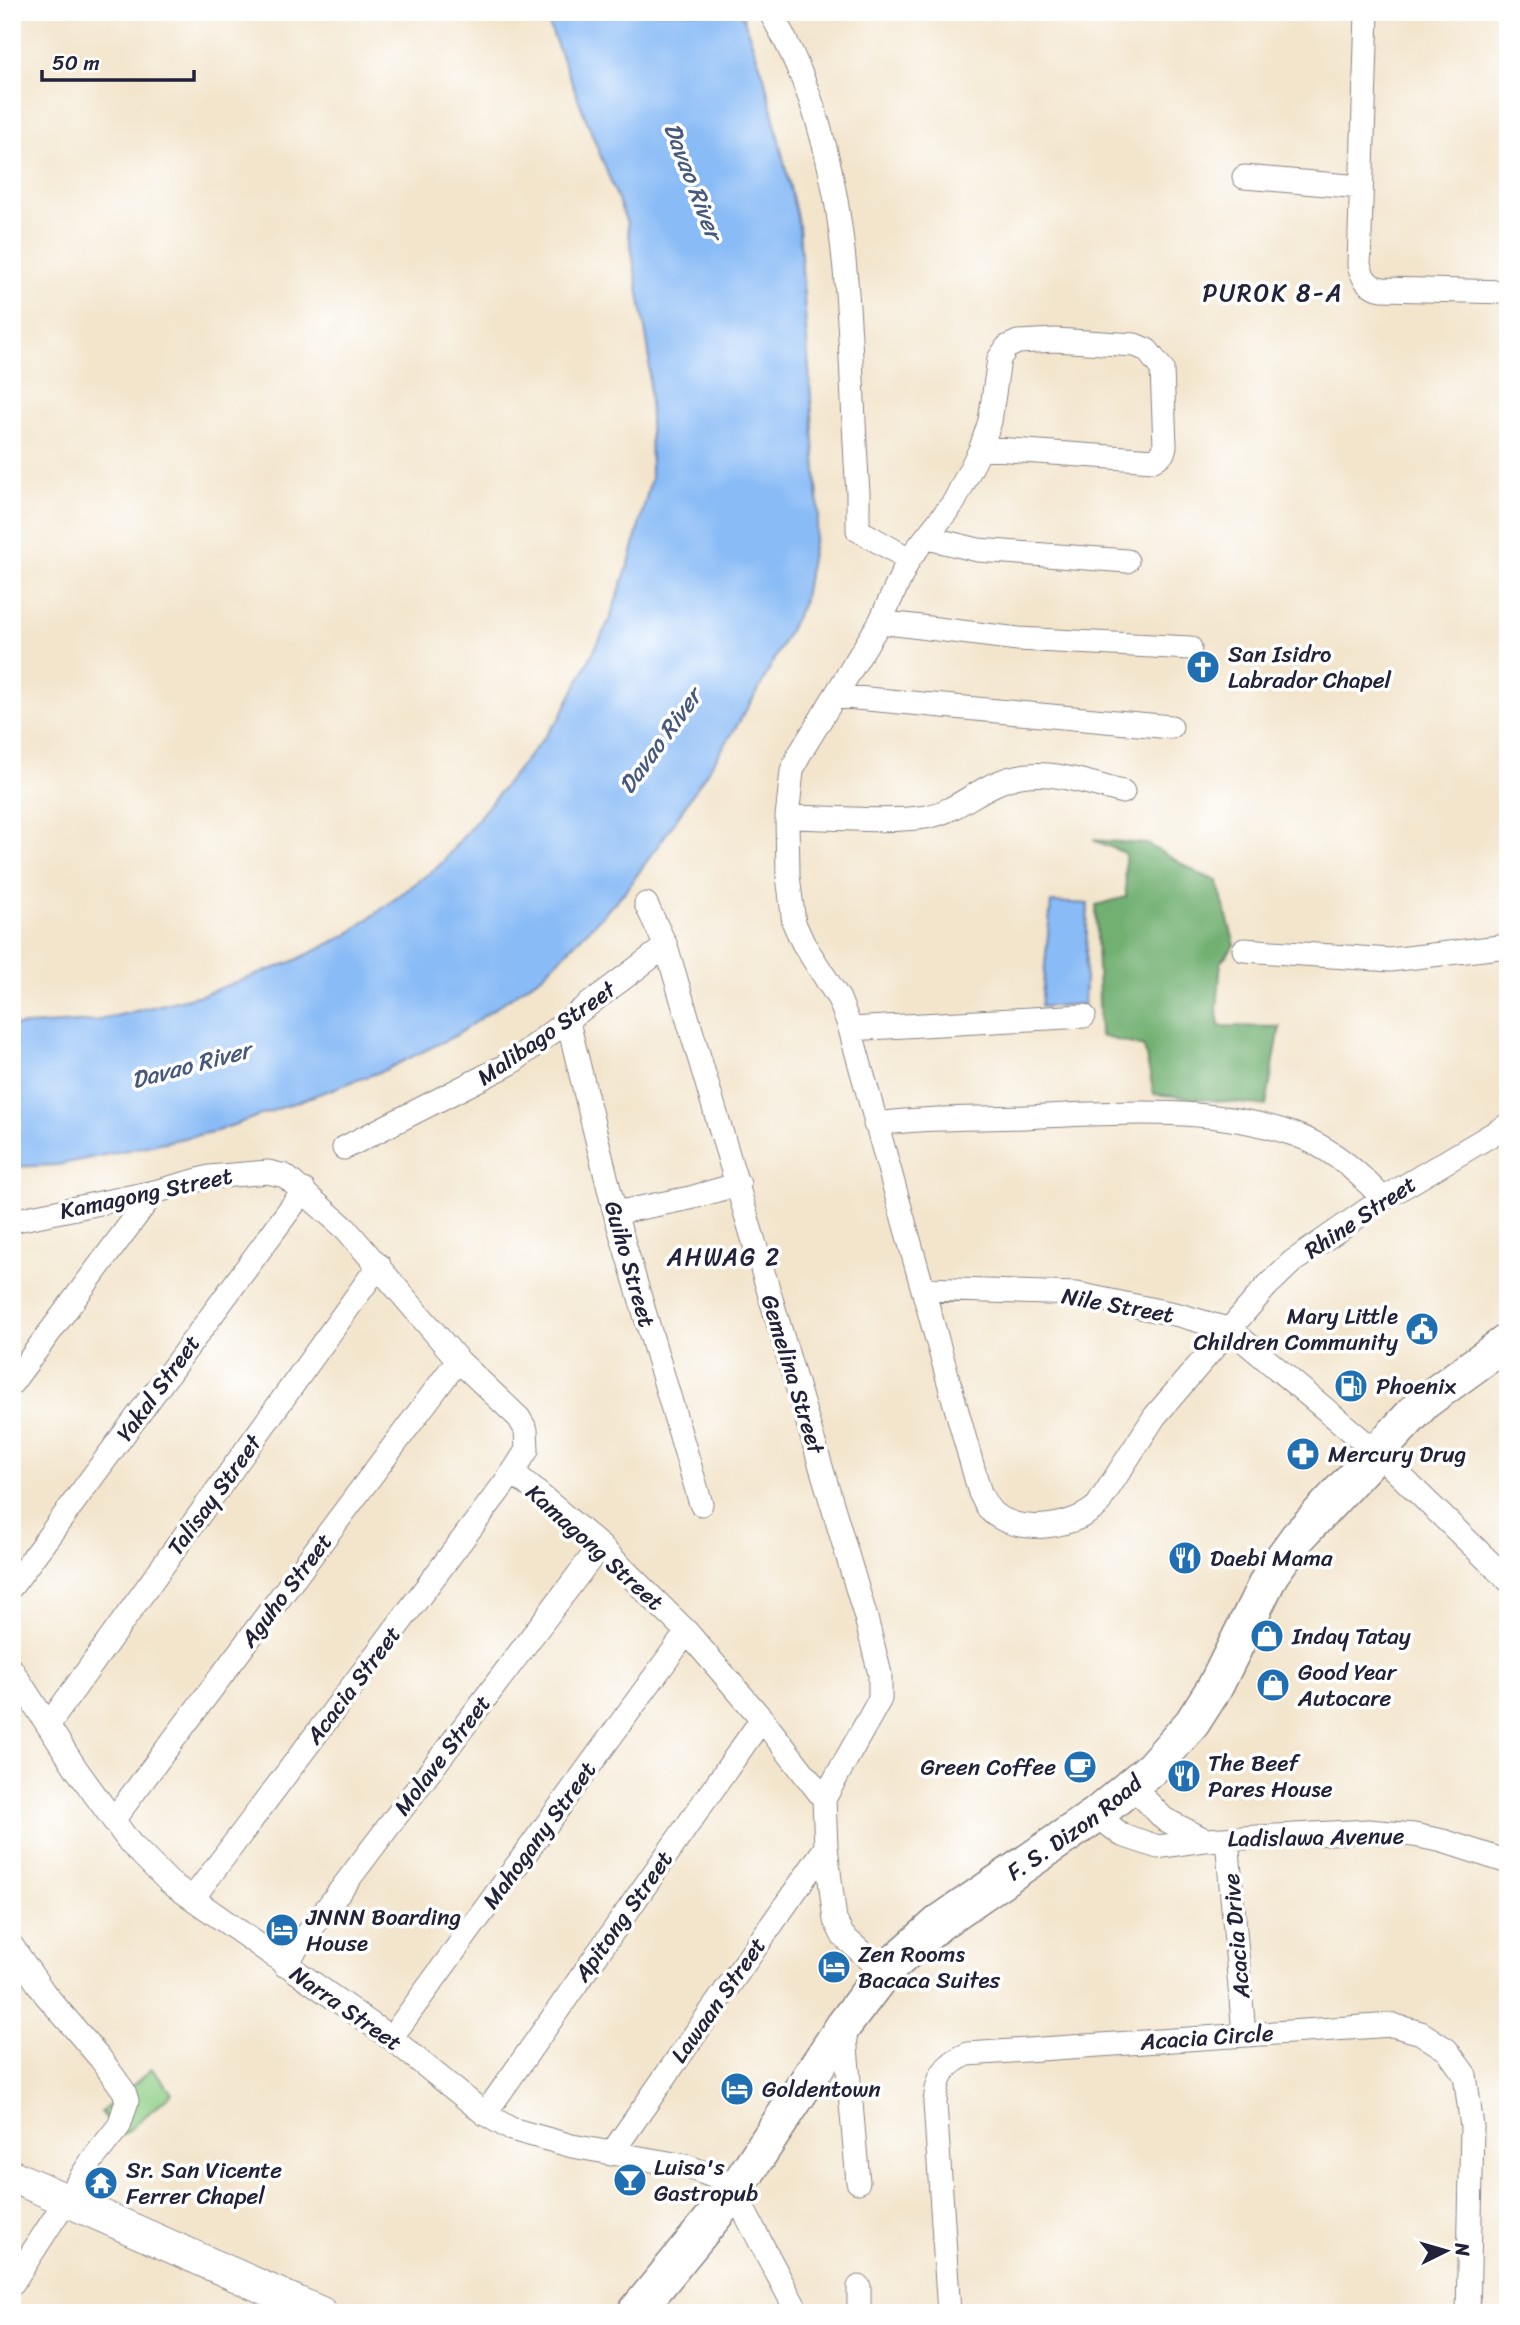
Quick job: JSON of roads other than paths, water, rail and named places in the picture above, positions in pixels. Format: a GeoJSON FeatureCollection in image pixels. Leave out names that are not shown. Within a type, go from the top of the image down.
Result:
{"type":"FeatureCollection","features":[{"type":"Feature","properties":{"kind":"main road","name":"F. S. Dizon Road"},"geometry":{"type":"LineString","coordinates":[[635,2313],[734,2192],[844,2025],[884,1972],[939,1923],[1096,1815],[1132,1786],[1192,1723],[1215,1687],[1278,1565],[1297,1538],[1375,1451],[1424,1402],[1508,1341]]}},
{"type":"Feature","properties":{"kind":"main road"},"geometry":{"type":"LineString","coordinates":[[12,2176],[321,2313]]}},
{"type":"Feature","properties":{"kind":"street"},"geometry":{"type":"LineString","coordinates":[[770,12],[806,88],[828,162],[842,226],[858,530],[909,559]]}},
{"type":"Feature","properties":{"kind":"street"},"geometry":{"type":"LineString","coordinates":[[1367,12],[1359,265],[1367,283],[1383,289],[1508,292]]}},
{"type":"Feature","properties":{"kind":"street"},"geometry":{"type":"LineString","coordinates":[[1244,177],[1362,187]]}},
{"type":"Feature","properties":{"kind":"street","name":"Rhine Street"},"geometry":{"type":"LineString","coordinates":[[981,448],[1154,460],[1163,453],[1165,446],[1163,369],[1147,349],[1135,345],[1055,340],[1018,342],[1007,347],[999,359],[990,421],[981,448],[954,502],[909,559],[880,622],[792,771],[787,817],[788,876],[794,923],[803,943],[839,999],[850,1029],[981,1493],[995,1515],[1009,1522],[1028,1525],[1074,1522],[1097,1506],[1156,1416],[1266,1287],[1292,1262],[1383,1199],[1508,1125]]}},
{"type":"Feature","properties":{"kind":"street"},"geometry":{"type":"LineString","coordinates":[[928,538],[978,550],[1126,561]]}},
{"type":"Feature","properties":{"kind":"street"},"geometry":{"type":"LineString","coordinates":[[880,622],[1018,639],[1190,648]]}},
{"type":"Feature","properties":{"kind":"street"},"geometry":{"type":"LineString","coordinates":[[835,696],[1171,727]]}},
{"type":"Feature","properties":{"kind":"street"},"geometry":{"type":"LineString","coordinates":[[787,817],[925,817],[953,808],[996,783],[1033,773],[1048,773],[1123,792]]}},
{"type":"Feature","properties":{"kind":"street","name":"Gemelina Street"},"geometry":{"type":"LineString","coordinates":[[646,904],[666,946],[739,1184],[866,1618],[882,1686],[880,1699],[824,1799]]}},
{"type":"Feature","properties":{"kind":"street","name":"Malibago Street"},"geometry":{"type":"LineString","coordinates":[[344,1148],[511,1063],[666,946]]}},
{"type":"Feature","properties":{"kind":"street"},"geometry":{"type":"LineString","coordinates":[[1244,950],[1390,960],[1508,946]]}},
{"type":"Feature","properties":{"kind":"street"},"geometry":{"type":"LineString","coordinates":[[850,1029],[948,1021],[1084,1016]]}},
{"type":"Feature","properties":{"kind":"street","name":"Guiho Street"},"geometry":{"type":"LineString","coordinates":[[568,1021],[615,1213],[701,1504]]}},
{"type":"Feature","properties":{"kind":"street"},"geometry":{"type":"LineString","coordinates":[[875,1124],[1065,1115],[1224,1117],[1262,1124],[1308,1141],[1358,1172],[1383,1199]]}},
{"type":"Feature","properties":{"kind":"street","name":"Kamagong Street"},"geometry":{"type":"LineString","coordinates":[[12,1221],[154,1192],[209,1177],[268,1172],[285,1175],[346,1229],[458,1360],[510,1406],[526,1430],[527,1450],[513,1472],[600,1546],[687,1632],[762,1719],[824,1799]]}},
{"type":"Feature","properties":{"kind":"street"},"geometry":{"type":"LineString","coordinates":[[615,1213],[690,1198],[739,1184]]}},
{"type":"Feature","properties":{"kind":"street","name":"Yakal Street"},"geometry":{"type":"LineString","coordinates":[[12,1586],[304,1190]]}},
{"type":"Feature","properties":{"kind":"street"},"geometry":{"type":"LineString","coordinates":[[12,1383],[154,1192]]}},
{"type":"Feature","properties":{"kind":"street","name":"Talisay Street"},"geometry":{"type":"LineString","coordinates":[[49,1724],[379,1265]]}},
{"type":"Feature","properties":{"kind":"street","name":"Nile Street"},"geometry":{"type":"LineString","coordinates":[[924,1289],[1077,1294],[1141,1306],[1231,1330],[1375,1451],[1508,1580]]}},
{"type":"Feature","properties":{"kind":"street","name":"Aguho Street"},"geometry":{"type":"LineString","coordinates":[[114,1819],[458,1360]]}},
{"type":"Feature","properties":{"kind":"street","name":"Acacia Street"},"geometry":{"type":"LineString","coordinates":[[193,1898],[513,1472]]}},
{"type":"Feature","properties":{"kind":"street","name":"Molave Street"},"geometry":{"type":"LineString","coordinates":[[284,1965],[600,1546]]}},
{"type":"Feature","properties":{"kind":"street","name":"Mahogany Street"},"geometry":{"type":"LineString","coordinates":[[391,2038],[687,1632]]}},
{"type":"Feature","properties":{"kind":"street","name":"Narra Street"},"geometry":{"type":"LineString","coordinates":[[12,1670],[77,1770],[148,1864],[284,1965],[391,2038],[485,2114],[511,2129],[611,2154],[686,2166],[715,2177],[734,2192]]}},
{"type":"Feature","properties":{"kind":"street","name":"Apitong Street"},"geometry":{"type":"LineString","coordinates":[[485,2114],[762,1719]]}},
{"type":"Feature","properties":{"kind":"street","name":"Ladislawa Avenue"},"geometry":{"type":"LineString","coordinates":[[1132,1786],[1164,1819],[1216,1839]]}},
{"type":"Feature","properties":{"kind":"street"},"geometry":{"type":"LineString","coordinates":[[824,1799],[826,1847],[835,1920],[843,1936],[884,1972]]}},
{"type":"Feature","properties":{"kind":"street","name":"Ladislawa Avenue"},"geometry":{"type":"LineString","coordinates":[[1096,1815],[1122,1835],[1147,1846],[1171,1847],[1216,1839],[1368,1831],[1414,1835],[1508,1861]]}},
{"type":"Feature","properties":{"kind":"street","name":"Acacia Drive"},"geometry":{"type":"LineString","coordinates":[[1216,1839],[1244,2034]]}},
{"type":"Feature","properties":{"kind":"street","name":"Lawaan Street"},"geometry":{"type":"LineString","coordinates":[[611,2154],[826,1847]]}},
{"type":"Feature","properties":{"kind":"street"},"geometry":{"type":"LineString","coordinates":[[12,1946],[45,1994],[100,2058],[124,2091],[127,2101],[119,2126],[92,2160],[12,2284]]}},
{"type":"Feature","properties":{"kind":"street"},"geometry":{"type":"LineString","coordinates":[[844,2025],[858,2182]]}},
{"type":"Feature","properties":{"kind":"street","name":"Acacia Circle"},"geometry":{"type":"LineString","coordinates":[[949,2313],[935,2104],[941,2072],[952,2060],[968,2054],[1392,2025],[1420,2033],[1447,2050],[1465,2075],[1471,2104],[1468,2313]]}},
{"type":"Feature","properties":{"kind":"street"},"geometry":{"type":"LineString","coordinates":[[734,2192],[798,2313]]}},
{"type":"Feature","properties":{"kind":"street"},"geometry":{"type":"LineString","coordinates":[[859,2287],[859,2313]]}},
{"type":"Feature","properties":{"kind":"water","name":"Davao River"},"geometry":{"type":"Polygon","coordinates":[[[544,12],[741,12],[764,76],[799,226],[819,514],[803,603],[759,689],[669,830],[627,889],[543,975],[455,1036],[385,1070],[217,1131],[57,1165],[12,1167],[12,1026],[95,1021],[201,995],[294,961],[347,935],[440,865],[559,719],[609,621],[630,560],[651,479],[649,352],[627,223],[544,12]]]}},
{"type":"Feature","properties":{"kind":"water"},"geometry":{"type":"Polygon","coordinates":[[[1051,902],[1088,904],[1084,1004],[1041,1007],[1051,902]]]}},
{"type":"Feature","properties":{"kind":"place","name":"San Isidro Labrador Chapel"},"geometry":{"type":"Point","coordinates":[1203,667]}},
{"type":"Feature","properties":{"kind":"place","name":"Mary Little Children Community"},"geometry":{"type":"Point","coordinates":[1422,1329]}},
{"type":"Feature","properties":{"kind":"place","name":"Phoenix"},"geometry":{"type":"Point","coordinates":[1351,1386]}},
{"type":"Feature","properties":{"kind":"place","name":"Mercury Drug"},"geometry":{"type":"Point","coordinates":[1303,1454]}},
{"type":"Feature","properties":{"kind":"place","name":"Daebi Mama"},"geometry":{"type":"Point","coordinates":[1185,1558]}},
{"type":"Feature","properties":{"kind":"place","name":"Inday Tatay"},"geometry":{"type":"Point","coordinates":[1267,1636]}},
{"type":"Feature","properties":{"kind":"place","name":"Good Year Autocare"},"geometry":{"type":"Point","coordinates":[1273,1685]}},
{"type":"Feature","properties":{"kind":"place","name":"Green Coffee"},"geometry":{"type":"Point","coordinates":[1080,1767]}},
{"type":"Feature","properties":{"kind":"place","name":"The Beef Pares House"},"geometry":{"type":"Point","coordinates":[1184,1776]}},
{"type":"Feature","properties":{"kind":"place","name":"JNNN Boarding House"},"geometry":{"type":"Point","coordinates":[282,1930]}},
{"type":"Feature","properties":{"kind":"place","name":"Zen Rooms Bacaca Suites"},"geometry":{"type":"Point","coordinates":[834,1967]}},
{"type":"Feature","properties":{"kind":"place","name":"Goldentown"},"geometry":{"type":"Point","coordinates":[737,2089]}},
{"type":"Feature","properties":{"kind":"place","name":"Luisa's Gastropub"},"geometry":{"type":"Point","coordinates":[630,2180]}},
{"type":"Feature","properties":{"kind":"place","name":"Sr. San Vicente Ferrer Chapel"},"geometry":{"type":"Point","coordinates":[101,2183]}},
{"type":"Feature","properties":{"kind":"district","name":"PUROK 8-A"},"geometry":{"type":"Point","coordinates":[1273,293]}},
{"type":"Feature","properties":{"kind":"district","name":"AHWAG 2"},"geometry":{"type":"Point","coordinates":[724,1257]}}]}
